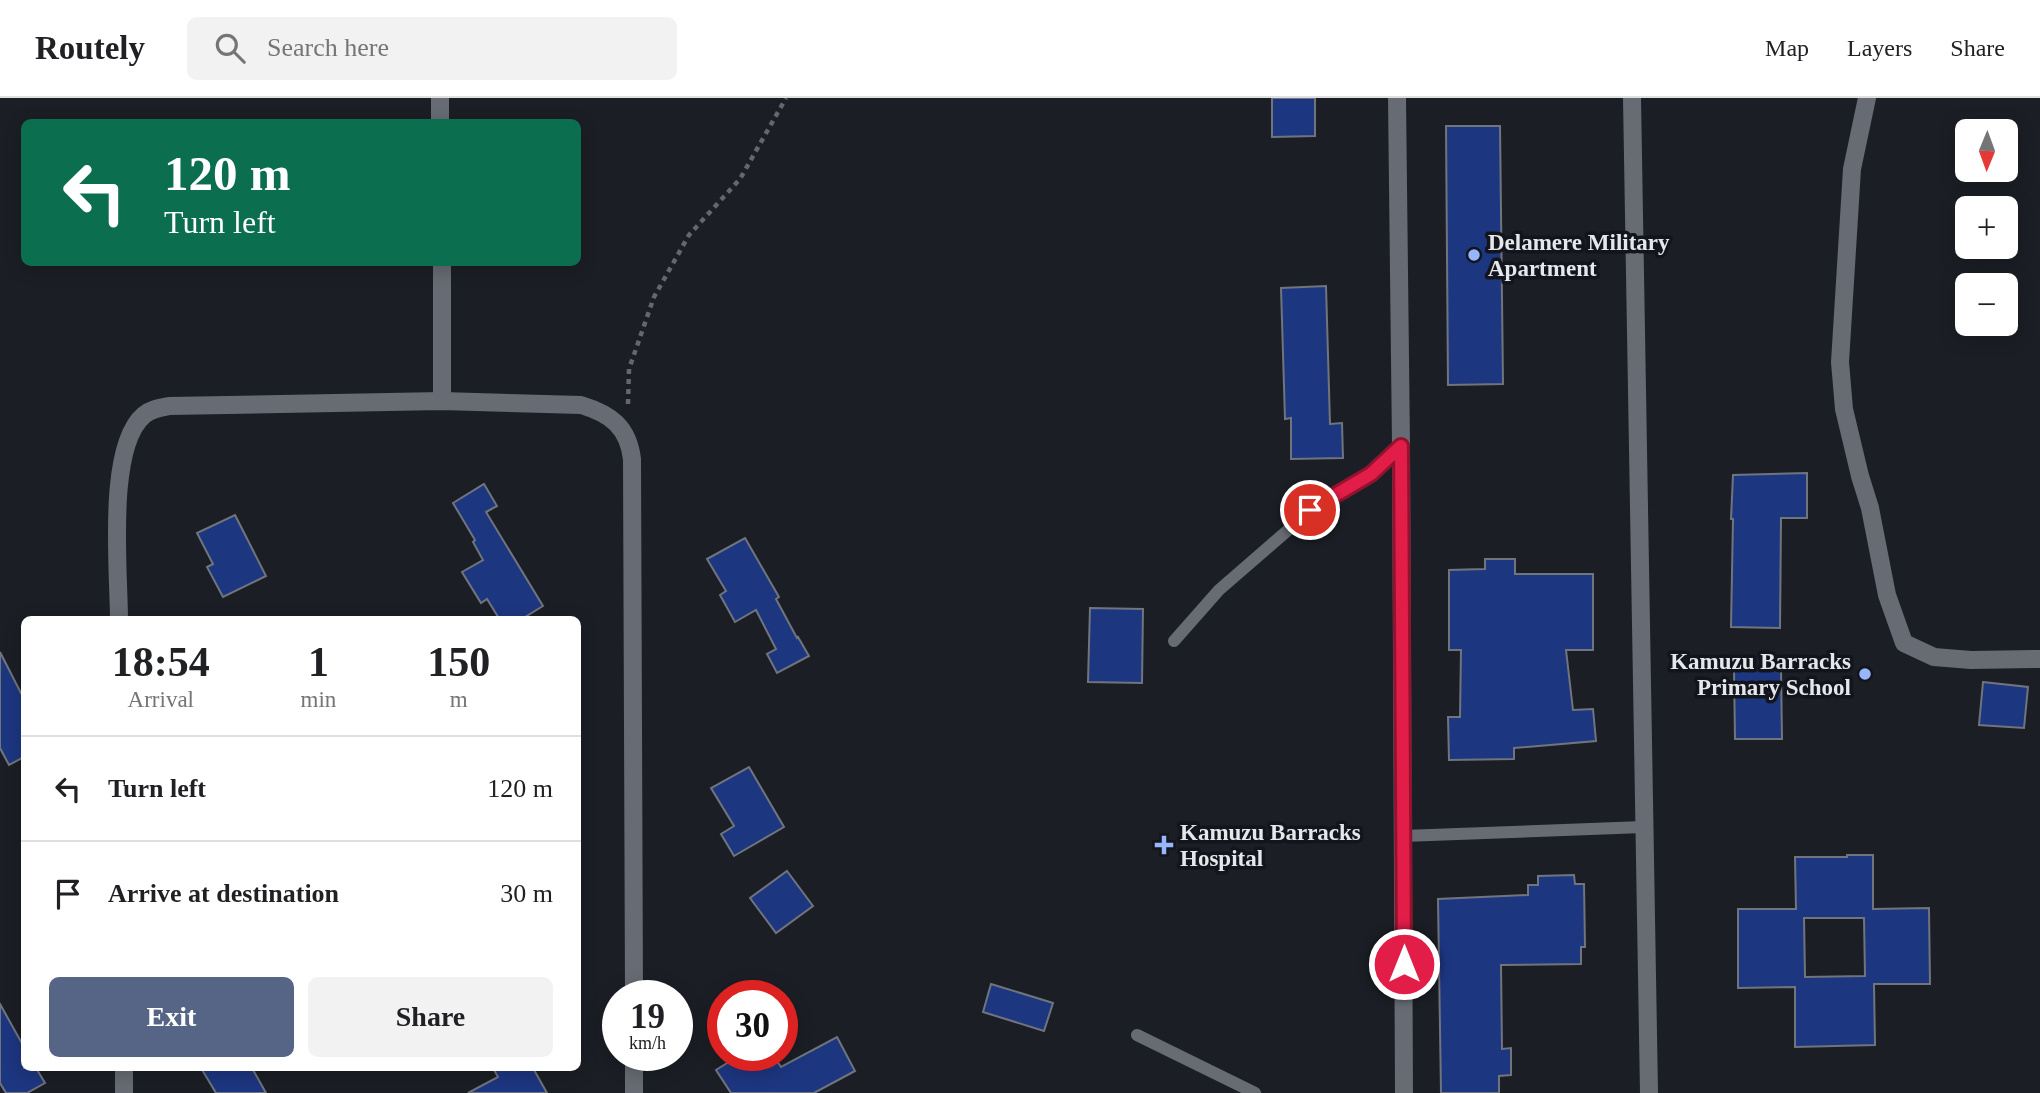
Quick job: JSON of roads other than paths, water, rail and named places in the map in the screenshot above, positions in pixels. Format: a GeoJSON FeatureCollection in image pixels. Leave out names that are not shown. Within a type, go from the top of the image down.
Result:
{"type":"FeatureCollection","features":[{"type":"Feature","properties":{"kind":"street"},"geometry":{"type":"LineString","coordinates":[[440,98],[440,119]]}},
{"type":"Feature","properties":{"kind":"street"},"geometry":{"type":"LineString","coordinates":[[1397,98],[1404,1093]]}},
{"type":"Feature","properties":{"kind":"street"},"geometry":{"type":"LineString","coordinates":[[1632,98],[1649,1093]]}},
{"type":"Feature","properties":{"kind":"street"},"geometry":{"type":"LineString","coordinates":[[1867,98],[1852,169],[1840,362],[1844,409],[1870,508],[1887,595],[1904,643],[1934,657],[1971,660],[2040,659]]}},
{"type":"Feature","properties":{"kind":"street"},"geometry":{"type":"LineString","coordinates":[[442,266],[442,401]]}},
{"type":"Feature","properties":{"kind":"street"},"geometry":{"type":"LineString","coordinates":[[119,616],[120,469],[125,446],[143,416],[155,409],[169,406],[442,401],[581,405],[600,410],[616,420],[625,433],[632,459],[634,980]]}},
{"type":"Feature","properties":{"kind":"street"},"geometry":{"type":"LineString","coordinates":[[124,1071],[124,1093]]}},
{"type":"Feature","properties":{"kind":"street"},"geometry":{"type":"LineString","coordinates":[[634,1071],[634,1093]]}},
{"type":"Feature","properties":{"kind":"lane"},"geometry":{"type":"LineString","coordinates":[[1174,641],[1219,590],[1310,510],[1371,474],[1401,446]]}},
{"type":"Feature","properties":{"kind":"lane"},"geometry":{"type":"LineString","coordinates":[[1403,836],[1643,827]]}},
{"type":"Feature","properties":{"kind":"lane"},"geometry":{"type":"LineString","coordinates":[[1137,1035],[1255,1093]]}},
{"type":"Feature","properties":{"kind":"place","name":"Delamere Military Apartment"},"geometry":{"type":"Point","coordinates":[1474,255]}},
{"type":"Feature","properties":{"kind":"place","name":"Kamuzu Barracks Primary School"},"geometry":{"type":"Point","coordinates":[1865,674]}},
{"type":"Feature","properties":{"kind":"place","name":"Kamuzu Barracks Hospital"},"geometry":{"type":"Point","coordinates":[1164,845]}}]}
